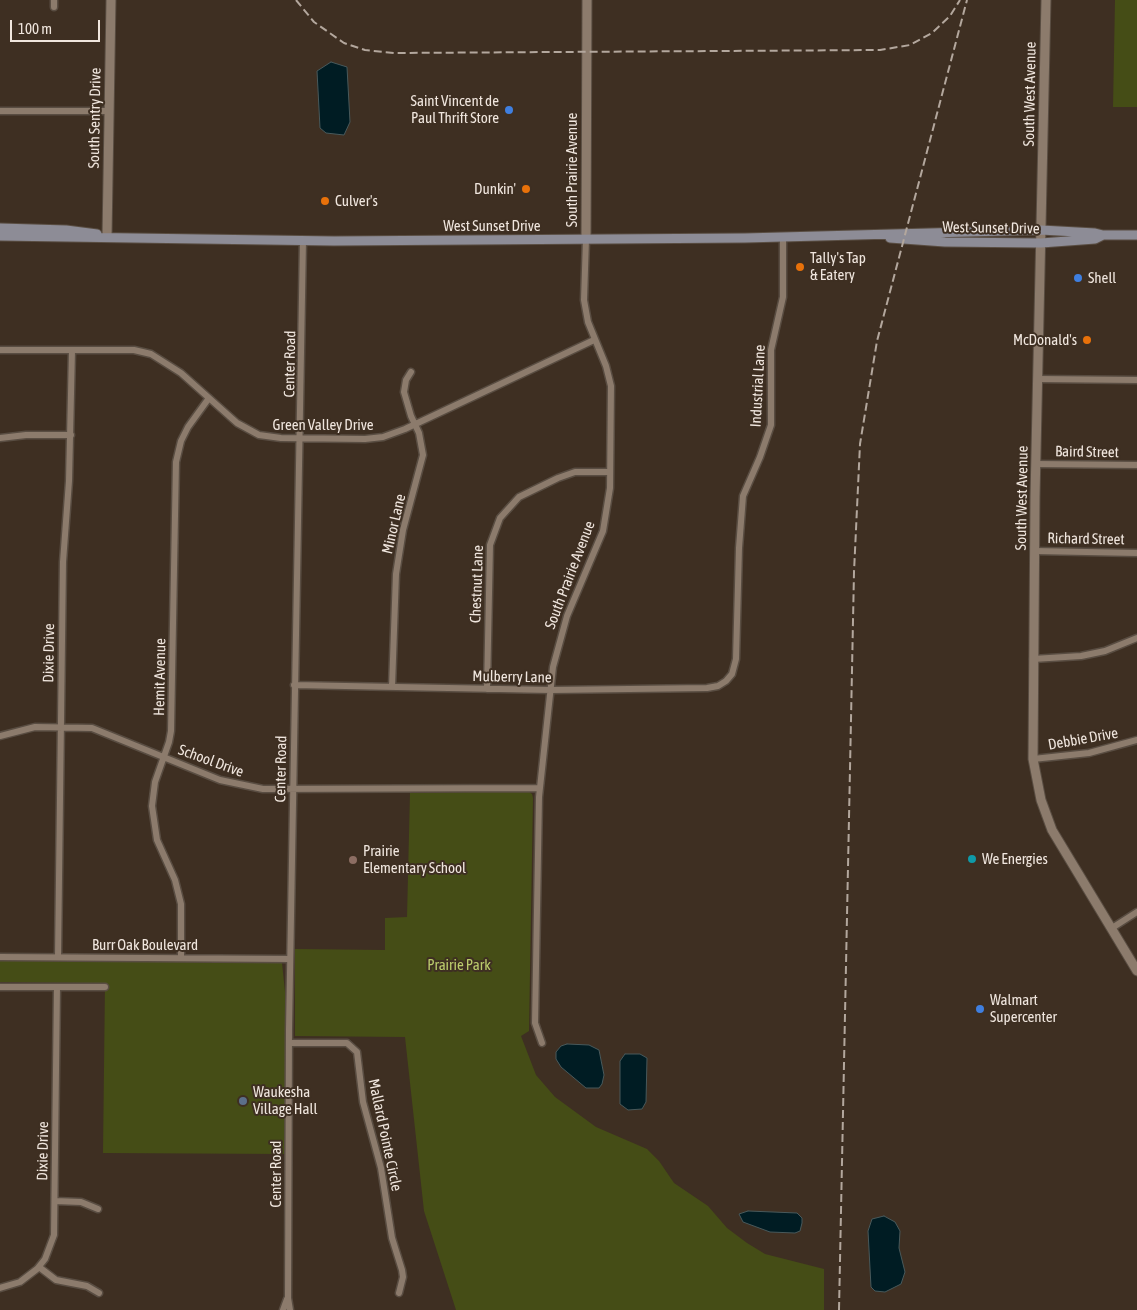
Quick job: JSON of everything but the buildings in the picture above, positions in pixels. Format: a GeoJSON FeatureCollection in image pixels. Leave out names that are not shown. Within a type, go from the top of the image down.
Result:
{"type":"FeatureCollection","features":[{"type":"Feature","properties":{"kind":"main road","name":"West Sunset Drive"},"geometry":{"type":"LineString","coordinates":[[0,228],[66,230],[107,237]]}},
{"type":"Feature","properties":{"kind":"main road","name":"West Sunset Drive"},"geometry":{"type":"LineString","coordinates":[[0,236],[64,239],[107,237],[303,240],[783,238],[877,236],[951,231],[1041,230],[1103,235],[1137,235]]}},
{"type":"Feature","properties":{"kind":"main road","name":"West Sunset Drive"},"geometry":{"type":"LineString","coordinates":[[877,236],[928,241],[1040,242],[1095,239],[1103,235]]}},
{"type":"Feature","properties":{"kind":"street","name":"South Sentry Drive"},"geometry":{"type":"LineString","coordinates":[[107,237],[111,0]]}},
{"type":"Feature","properties":{"kind":"street","name":"South Prairie Avenue"},"geometry":{"type":"LineString","coordinates":[[542,1043],[535,1023],[540,788],[551,690],[561,633],[605,522],[610,472],[611,386],[606,366],[588,322],[584,300],[587,0]]}},
{"type":"Feature","properties":{"kind":"street","name":"South West Avenue"},"geometry":{"type":"LineString","coordinates":[[1046,0],[1036,464],[1033,759],[1041,800],[1052,830],[1137,971]]}},
{"type":"Feature","properties":{"kind":"street"},"geometry":{"type":"LineString","coordinates":[[0,111],[109,111]]}},
{"type":"Feature","properties":{"kind":"street","name":"Industrial Lane"},"geometry":{"type":"LineString","coordinates":[[727,680],[734,670],[736,659],[739,548],[743,496],[760,457],[771,425],[771,350],[782,301],[783,238]]}},
{"type":"Feature","properties":{"kind":"street","name":"Center Road"},"geometry":{"type":"LineString","coordinates":[[290,1310],[288,1298],[290,959],[303,240]]}},
{"type":"Feature","properties":{"kind":"street","name":"Green Valley Drive"},"geometry":{"type":"LineString","coordinates":[[0,350],[134,350],[152,354],[171,364],[237,423],[254,433],[268,438],[374,439],[390,435],[415,424],[594,340]]}},
{"type":"Feature","properties":{"kind":"street","name":"Dixie Drive"},"geometry":{"type":"LineString","coordinates":[[58,957],[63,562],[70,435],[72,350]]}},
{"type":"Feature","properties":{"kind":"street","name":"Minor Lane"},"geometry":{"type":"LineString","coordinates":[[392,687],[396,574],[403,530],[422,464],[422,451],[404,392],[406,380],[411,372]]}},
{"type":"Feature","properties":{"kind":"street"},"geometry":{"type":"LineString","coordinates":[[1038,379],[1137,380]]}},
{"type":"Feature","properties":{"kind":"street","name":"Hemit Avenue"},"geometry":{"type":"LineString","coordinates":[[181,958],[182,904],[175,880],[157,840],[152,812],[155,782],[171,731],[176,462],[181,441],[188,427],[209,398]]}},
{"type":"Feature","properties":{"kind":"street"},"geometry":{"type":"LineString","coordinates":[[0,438],[26,435],[70,435]]}},
{"type":"Feature","properties":{"kind":"street","name":"Baird Street"},"geometry":{"type":"LineString","coordinates":[[1036,464],[1137,465]]}},
{"type":"Feature","properties":{"kind":"street","name":"Chestnut Lane"},"geometry":{"type":"LineString","coordinates":[[486,689],[490,545],[500,518],[519,497],[558,478],[575,472],[610,472]]}},
{"type":"Feature","properties":{"kind":"street","name":"Richard Street"},"geometry":{"type":"LineString","coordinates":[[1035,551],[1137,552]]}},
{"type":"Feature","properties":{"kind":"street"},"geometry":{"type":"LineString","coordinates":[[1033,659],[1081,656],[1105,651],[1137,638]]}},
{"type":"Feature","properties":{"kind":"street","name":"Mulberry Lane"},"geometry":{"type":"LineString","coordinates":[[294,686],[551,690],[707,688],[718,686],[727,680]]}},
{"type":"Feature","properties":{"kind":"street","name":"School Drive"},"geometry":{"type":"LineString","coordinates":[[0,736],[35,727],[80,727],[103,731],[236,785],[263,789],[540,788]]}},
{"type":"Feature","properties":{"kind":"street","name":"Debbie Drive"},"geometry":{"type":"LineString","coordinates":[[1033,759],[1089,753],[1137,740]]}},
{"type":"Feature","properties":{"kind":"street"},"geometry":{"type":"LineString","coordinates":[[1112,928],[1137,912]]}},
{"type":"Feature","properties":{"kind":"street","name":"Burr Oak Boulevard"},"geometry":{"type":"LineString","coordinates":[[0,957],[290,959]]}},
{"type":"Feature","properties":{"kind":"street"},"geometry":{"type":"LineString","coordinates":[[0,986],[105,987]]}},
{"type":"Feature","properties":{"kind":"street","name":"Dixie Drive"},"geometry":{"type":"LineString","coordinates":[[0,1288],[20,1282],[39,1267],[50,1249],[54,1235],[57,987]]}},
{"type":"Feature","properties":{"kind":"street","name":"Mallard Pointe Circle"},"geometry":{"type":"LineString","coordinates":[[289,1043],[347,1043],[358,1052],[363,1102],[381,1168],[392,1238],[402,1270],[403,1277],[399,1293]]}},
{"type":"Feature","properties":{"kind":"street"},"geometry":{"type":"LineString","coordinates":[[55,1201],[81,1202],[98,1209]]}},
{"type":"Feature","properties":{"kind":"street"},"geometry":{"type":"LineString","coordinates":[[39,1267],[56,1280],[87,1286],[99,1293]]}},
{"type":"Feature","properties":{"kind":"street","name":"Center Road"},"geometry":{"type":"LineString","coordinates":[[283,1310],[288,1298]]}},
{"type":"Feature","properties":{"kind":"green space"},"geometry":{"type":"Polygon","coordinates":[[[1115,0],[1137,0],[1137,107],[1113,107],[1115,0]]]}},
{"type":"Feature","properties":{"kind":"green space","name":"Prairie Park"},"geometry":{"type":"Polygon","coordinates":[[[528,791],[532,794],[533,798],[529,1031],[521,1036],[536,1075],[555,1097],[596,1127],[647,1149],[659,1161],[674,1183],[708,1206],[727,1228],[747,1243],[765,1254],[824,1269],[824,1310],[456,1310],[424,1211],[405,1037],[295,1036],[295,949],[385,950],[385,918],[407,917],[410,793],[528,791]]]}},
{"type":"Feature","properties":{"kind":"green space"},"geometry":{"type":"Polygon","coordinates":[[[0,960],[282,963],[286,1001],[285,1154],[103,1153],[105,983],[0,982],[0,960]]]}},
{"type":"Feature","properties":{"kind":"water"},"geometry":{"type":"Polygon","coordinates":[[[331,62],[347,67],[350,122],[344,135],[326,133],[320,128],[317,71],[331,62]]]}},
{"type":"Feature","properties":{"kind":"water"},"geometry":{"type":"Polygon","coordinates":[[[567,1044],[589,1045],[599,1050],[604,1075],[599,1088],[586,1088],[561,1067],[556,1059],[556,1052],[561,1046],[567,1044]]]}},
{"type":"Feature","properties":{"kind":"water"},"geometry":{"type":"Polygon","coordinates":[[[625,1054],[640,1054],[647,1058],[646,1102],[642,1109],[628,1110],[620,1104],[620,1061],[625,1054]]]}},
{"type":"Feature","properties":{"kind":"water"},"geometry":{"type":"Polygon","coordinates":[[[748,1211],[797,1213],[802,1218],[800,1231],[795,1233],[770,1232],[743,1222],[739,1214],[748,1211]]]}},
{"type":"Feature","properties":{"kind":"water"},"geometry":{"type":"Polygon","coordinates":[[[884,1216],[895,1222],[900,1231],[899,1248],[905,1272],[901,1284],[885,1292],[875,1291],[871,1287],[868,1231],[872,1219],[884,1216]]]}},
{"type":"Feature","properties":{"kind":"railway"},"geometry":{"type":"LineString","coordinates":[[296,0],[314,22],[344,43],[365,50],[394,53],[880,50],[910,45],[932,33],[950,16],[960,0]]}},
{"type":"Feature","properties":{"kind":"railway"},"geometry":{"type":"LineString","coordinates":[[839,1310],[854,572],[860,444],[877,341],[967,0]]}},
{"type":"Feature","properties":{"kind":"place","name":"Saint Vincent de Paul Thrift Store"},"geometry":{"type":"Point","coordinates":[509,110]}},
{"type":"Feature","properties":{"kind":"place","name":"Dunkin'"},"geometry":{"type":"Point","coordinates":[526,189]}},
{"type":"Feature","properties":{"kind":"place","name":"Culver's"},"geometry":{"type":"Point","coordinates":[325,201]}},
{"type":"Feature","properties":{"kind":"place","name":"Tally's Tap & Eatery"},"geometry":{"type":"Point","coordinates":[800,267]}},
{"type":"Feature","properties":{"kind":"place","name":"Shell"},"geometry":{"type":"Point","coordinates":[1078,278]}},
{"type":"Feature","properties":{"kind":"place","name":"McDonald's"},"geometry":{"type":"Point","coordinates":[1087,340]}},
{"type":"Feature","properties":{"kind":"place","name":"We Energies"},"geometry":{"type":"Point","coordinates":[972,859]}},
{"type":"Feature","properties":{"kind":"place","name":"Prairie Elementary School"},"geometry":{"type":"Point","coordinates":[353,860]}},
{"type":"Feature","properties":{"kind":"place","name":"Walmart Supercenter"},"geometry":{"type":"Point","coordinates":[980,1009]}},
{"type":"Feature","properties":{"kind":"place","name":"Waukesha Village Hall"},"geometry":{"type":"Point","coordinates":[243,1101]}}]}
